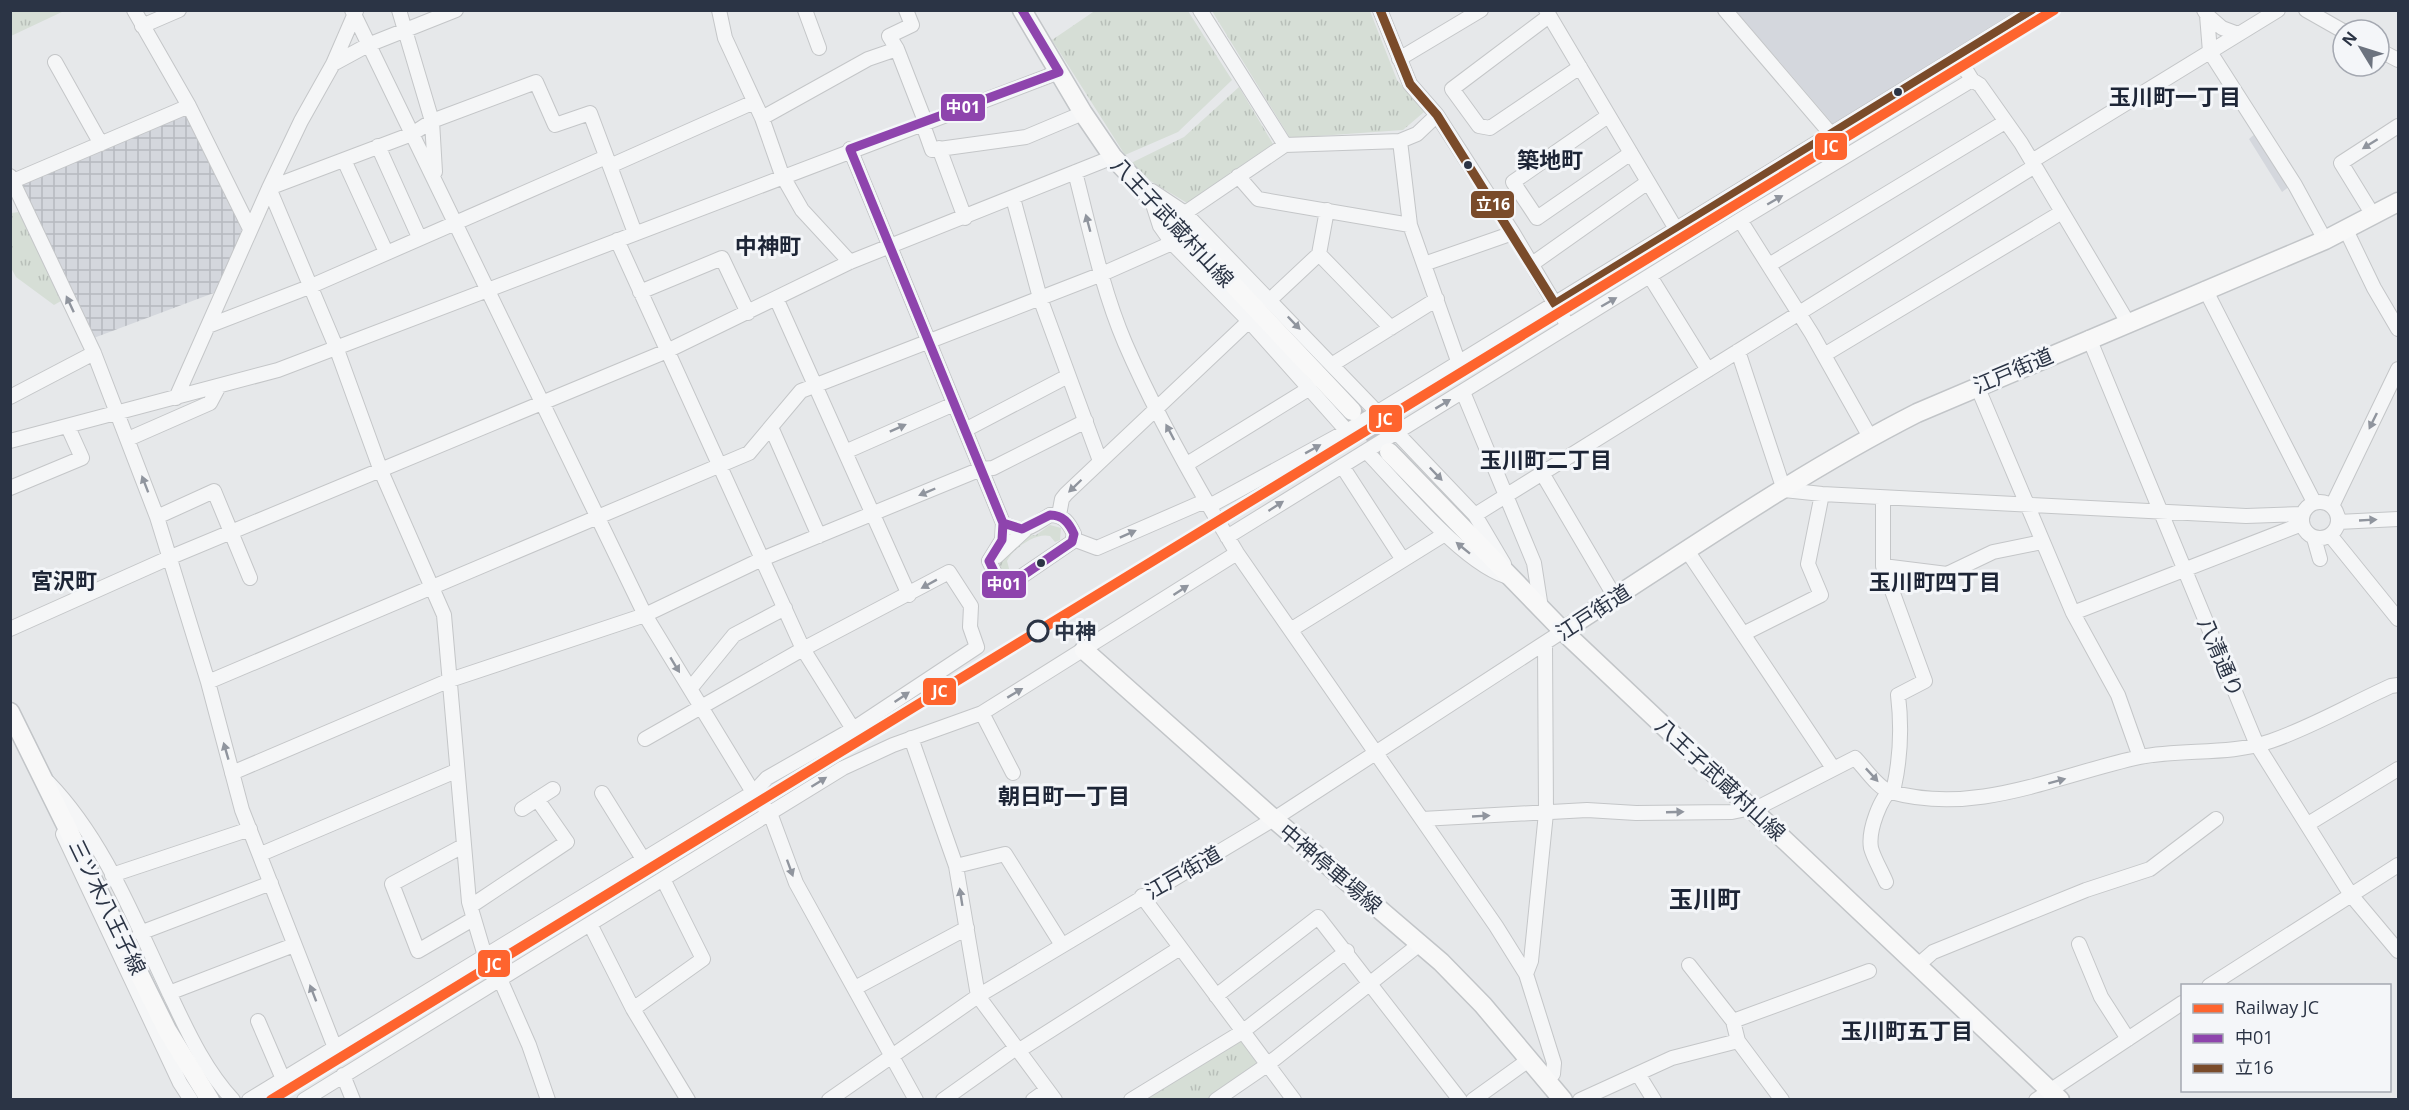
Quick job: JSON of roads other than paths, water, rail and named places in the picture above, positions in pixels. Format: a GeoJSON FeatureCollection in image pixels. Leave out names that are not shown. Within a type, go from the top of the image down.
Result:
{"type":"FeatureCollection","features":[{"type":"Feature","properties":{"kind":"main road","name":"八王子武蔵村山線"},"geometry":{"type":"LineString","coordinates":[[1022,10],[1083,113],[1113,158],[1352,411]]}},
{"type":"Feature","properties":{"kind":"main road","name":"江戸街道"},"geometry":{"type":"LineString","coordinates":[[1563,631],[1870,437],[1977,386],[2127,321],[2325,240],[2398,202]]}},
{"type":"Feature","properties":{"kind":"main road","name":"八王子武蔵村山線"},"geometry":{"type":"LineString","coordinates":[[1389,452],[1563,631],[1918,965],[2049,1096]]}},
{"type":"Feature","properties":{"kind":"main road","name":"中神停車場線"},"geometry":{"type":"LineString","coordinates":[[1084,650],[1274,819],[1421,943],[1483,1005],[1563,1100]]}},
{"type":"Feature","properties":{"kind":"main road","name":"三ツ木八王子線"},"geometry":{"type":"LineString","coordinates":[[10,712],[45,778],[86,844],[167,1030],[210,1100]]}},
{"type":"Feature","properties":{"kind":"street"},"geometry":{"type":"LineString","coordinates":[[134,10],[189,106],[250,229]]}},
{"type":"Feature","properties":{"kind":"street"},"geometry":{"type":"LineString","coordinates":[[142,26],[179,10]]}},
{"type":"Feature","properties":{"kind":"street"},"geometry":{"type":"LineString","coordinates":[[399,10],[432,121],[435,178]]}},
{"type":"Feature","properties":{"kind":"street"},"geometry":{"type":"LineString","coordinates":[[333,64],[368,45],[456,10]]}},
{"type":"Feature","properties":{"kind":"street"},"geometry":{"type":"LineString","coordinates":[[719,10],[725,38],[762,118],[783,175],[802,210],[850,262]]}},
{"type":"Feature","properties":{"kind":"street"},"geometry":{"type":"LineString","coordinates":[[805,10],[819,48]]}},
{"type":"Feature","properties":{"kind":"street"},"geometry":{"type":"LineString","coordinates":[[906,10],[912,25],[890,36],[897,49],[932,150],[1026,137],[1083,113]]}},
{"type":"Feature","properties":{"kind":"street"},"geometry":{"type":"LineString","coordinates":[[1200,10],[1285,145]]}},
{"type":"Feature","properties":{"kind":"street"},"geometry":{"type":"LineString","coordinates":[[1380,10],[1410,84],[1437,115],[1513,233],[1568,326]]}},
{"type":"Feature","properties":{"kind":"street"},"geometry":{"type":"LineString","coordinates":[[1399,59],[1481,10]]}},
{"type":"Feature","properties":{"kind":"street"},"geometry":{"type":"LineString","coordinates":[[1725,10],[1831,134]]}},
{"type":"Feature","properties":{"kind":"street"},"geometry":{"type":"LineString","coordinates":[[991,568],[994,559],[1025,530],[1050,515],[1059,516],[1066,521],[1074,539],[1097,548],[1198,504],[1215,503],[1347,431],[2033,10]]}},
{"type":"Feature","properties":{"kind":"street"},"geometry":{"type":"LineString","coordinates":[[2306,10],[2331,24]]}},
{"type":"Feature","properties":{"kind":"street"},"geometry":{"type":"LineString","coordinates":[[354,12],[368,45],[435,178],[485,289],[645,615],[759,802],[770,813],[796,883],[916,1100]]}},
{"type":"Feature","properties":{"kind":"street"},"geometry":{"type":"LineString","coordinates":[[176,398],[250,229],[301,121],[333,64],[354,12]]}},
{"type":"Feature","properties":{"kind":"street"},"geometry":{"type":"LineString","coordinates":[[1475,515],[2272,12]]}},
{"type":"Feature","properties":{"kind":"street"},"geometry":{"type":"LineString","coordinates":[[1580,67],[1490,128],[1479,126],[1452,89],[1547,13],[1580,67],[1676,229]]}},
{"type":"Feature","properties":{"kind":"street"},"geometry":{"type":"LineString","coordinates":[[2206,13],[2222,28],[2238,34]]}},
{"type":"Feature","properties":{"kind":"street"},"geometry":{"type":"LineString","coordinates":[[2206,13],[2210,52],[2295,185],[2325,240]]}},
{"type":"Feature","properties":{"kind":"street"},"geometry":{"type":"LineString","coordinates":[[762,118],[868,59],[897,49]]}},
{"type":"Feature","properties":{"kind":"street"},"geometry":{"type":"LineString","coordinates":[[1958,57],[1972,80],[1980,85],[2034,163],[2127,321]]}},
{"type":"Feature","properties":{"kind":"street"},"geometry":{"type":"LineString","coordinates":[[56,62],[100,144]]}},
{"type":"Feature","properties":{"kind":"street"},"geometry":{"type":"LineString","coordinates":[[10,441],[68,428],[278,370],[850,149],[1059,72]]}},
{"type":"Feature","properties":{"kind":"street"},"geometry":{"type":"LineString","coordinates":[[1227,537],[1568,326],[1651,278],[1740,220],[1972,80]]}},
{"type":"Feature","properties":{"kind":"street"},"geometry":{"type":"LineString","coordinates":[[269,188],[412,134],[432,121],[536,82],[555,125],[590,113],[635,233]]}},
{"type":"Feature","properties":{"kind":"street"},"geometry":{"type":"LineString","coordinates":[[208,326],[309,287],[419,237],[754,102]]}},
{"type":"Feature","properties":{"kind":"street"},"geometry":{"type":"LineString","coordinates":[[189,106],[12,179],[94,354],[158,517],[250,829],[334,1048]]}},
{"type":"Feature","properties":{"kind":"street"},"geometry":{"type":"LineString","coordinates":[[1185,213],[1285,145],[1400,141],[1417,134],[1437,115]]}},
{"type":"Feature","properties":{"kind":"street"},"geometry":{"type":"LineString","coordinates":[[1608,116],[1513,182],[1538,218],[1631,153]]}},
{"type":"Feature","properties":{"kind":"street"},"geometry":{"type":"LineString","coordinates":[[1769,265],[2005,122]]}},
{"type":"Feature","properties":{"kind":"street"},"geometry":{"type":"LineString","coordinates":[[2373,215],[2341,163],[2398,126]]}},
{"type":"Feature","properties":{"kind":"street"},"geometry":{"type":"LineString","coordinates":[[1400,141],[1410,225],[1458,361]]}},
{"type":"Feature","properties":{"kind":"street"},"geometry":{"type":"LineString","coordinates":[[378,146],[419,237]]}},
{"type":"Feature","properties":{"kind":"street"},"geometry":{"type":"LineString","coordinates":[[939,148],[965,218]]}},
{"type":"Feature","properties":{"kind":"street"},"geometry":{"type":"LineString","coordinates":[[850,149],[1003,523],[1002,540],[989,561],[1000,584],[1006,586],[1074,539]]}},
{"type":"Feature","properties":{"kind":"street"},"geometry":{"type":"LineString","coordinates":[[10,629],[171,557],[668,351],[850,262],[1113,158]]}},
{"type":"Feature","properties":{"kind":"street"},"geometry":{"type":"LineString","coordinates":[[344,160],[386,252]]}},
{"type":"Feature","properties":{"kind":"street"},"geometry":{"type":"LineString","coordinates":[[1075,172],[1102,274],[1125,343],[1206,503],[1237,553],[1377,752],[1496,926],[1526,974],[1554,1063],[1553,1074],[1547,1080]]}},
{"type":"Feature","properties":{"kind":"street"},"geometry":{"type":"LineString","coordinates":[[1126,173],[1185,213],[1271,299],[1377,412]]}},
{"type":"Feature","properties":{"kind":"street"},"geometry":{"type":"LineString","coordinates":[[1238,176],[1258,199],[1410,225]]}},
{"type":"Feature","properties":{"kind":"street"},"geometry":{"type":"LineString","coordinates":[[1532,264],[1648,182]]}},
{"type":"Feature","properties":{"kind":"street"},"geometry":{"type":"LineString","coordinates":[[269,188],[309,287],[336,346],[381,471],[444,615],[463,846],[472,913],[484,956]]}},
{"type":"Feature","properties":{"kind":"street"},"geometry":{"type":"LineString","coordinates":[[1013,198],[1040,298],[1101,461]]}},
{"type":"Feature","properties":{"kind":"street"},"geometry":{"type":"LineString","coordinates":[[1152,201],[1160,226],[1172,243],[1249,321],[1347,431]]}},
{"type":"Feature","properties":{"kind":"street"},"geometry":{"type":"LineString","coordinates":[[1271,299],[1319,254],[1327,210]]}},
{"type":"Feature","properties":{"kind":"street"},"geometry":{"type":"LineString","coordinates":[[1824,355],[2062,212]]}},
{"type":"Feature","properties":{"kind":"street"},"geometry":{"type":"LineString","coordinates":[[1740,220],[1824,355],[1870,437]]}},
{"type":"Feature","properties":{"kind":"street"},"geometry":{"type":"LineString","coordinates":[[2346,230],[2374,288],[2398,329]]}},
{"type":"Feature","properties":{"kind":"street"},"geometry":{"type":"LineString","coordinates":[[1424,264],[1513,233]]}},
{"type":"Feature","properties":{"kind":"street"},"geometry":{"type":"LineString","coordinates":[[617,240],[803,649],[853,729]]}},
{"type":"Feature","properties":{"kind":"street"},"geometry":{"type":"LineString","coordinates":[[208,682],[749,453],[801,391],[1102,274],[1172,243]]}},
{"type":"Feature","properties":{"kind":"street"},"geometry":{"type":"LineString","coordinates":[[1319,254],[1391,328]]}},
{"type":"Feature","properties":{"kind":"street"},"geometry":{"type":"LineString","coordinates":[[640,292],[722,258],[747,313]]}},
{"type":"Feature","properties":{"kind":"street"},"geometry":{"type":"LineString","coordinates":[[1651,278],[1708,370]]}},
{"type":"Feature","properties":{"kind":"street"},"geometry":{"type":"LineString","coordinates":[[2205,289],[2314,502]]}},
{"type":"Feature","properties":{"kind":"street"},"geometry":{"type":"LineString","coordinates":[[776,298],[909,595]]}},
{"type":"Feature","properties":{"kind":"street"},"geometry":{"type":"LineString","coordinates":[[1333,364],[1437,299]]}},
{"type":"Feature","properties":{"kind":"street"},"geometry":{"type":"LineString","coordinates":[[1059,516],[1062,499],[1249,321]]}},
{"type":"Feature","properties":{"kind":"street","name":"八清通り"},"geometry":{"type":"LineString","coordinates":[[2089,338],[2257,745],[2351,895],[2398,951]]}},
{"type":"Feature","properties":{"kind":"street"},"geometry":{"type":"LineString","coordinates":[[1738,351],[1784,490],[1883,498],[2302,519]]}},
{"type":"Feature","properties":{"kind":"street"},"geometry":{"type":"LineString","coordinates":[[10,398],[94,354]]}},
{"type":"Feature","properties":{"kind":"street"},"geometry":{"type":"LineString","coordinates":[[2332,506],[2398,369]]}},
{"type":"Feature","properties":{"kind":"street"},"geometry":{"type":"LineString","coordinates":[[965,430],[1068,376]]}},
{"type":"Feature","properties":{"kind":"street"},"geometry":{"type":"LineString","coordinates":[[128,440],[210,403],[219,386]]}},
{"type":"Feature","properties":{"kind":"street"},"geometry":{"type":"LineString","coordinates":[[1977,386],[2073,612],[2118,695],[2140,757]]}},
{"type":"Feature","properties":{"kind":"street"},"geometry":{"type":"LineString","coordinates":[[1187,464],[1310,388]]}},
{"type":"Feature","properties":{"kind":"street"},"geometry":{"type":"LineString","coordinates":[[1463,392],[1534,563],[1541,608]]}},
{"type":"Feature","properties":{"kind":"street"},"geometry":{"type":"LineString","coordinates":[[845,452],[954,404]]}},
{"type":"Feature","properties":{"kind":"street"},"geometry":{"type":"LineString","coordinates":[[232,773],[450,680],[645,615],[762,559],[981,469],[993,468],[1086,421]]}},
{"type":"Feature","properties":{"kind":"street"},"geometry":{"type":"LineString","coordinates":[[771,427],[819,536]]}},
{"type":"Feature","properties":{"kind":"street"},"geometry":{"type":"LineString","coordinates":[[10,488],[82,459],[68,428]]}},
{"type":"Feature","properties":{"kind":"street"},"geometry":{"type":"LineString","coordinates":[[1396,432],[1475,515],[1512,579]]}},
{"type":"Feature","properties":{"kind":"street"},"geometry":{"type":"LineString","coordinates":[[1366,451],[1445,534],[1497,575],[1512,579]]}},
{"type":"Feature","properties":{"kind":"street"},"geometry":{"type":"LineString","coordinates":[[1342,466],[1403,560]]}},
{"type":"Feature","properties":{"kind":"street"},"geometry":{"type":"LineString","coordinates":[[1542,473],[1615,597]]}},
{"type":"Feature","properties":{"kind":"street"},"geometry":{"type":"LineString","coordinates":[[158,517],[214,491],[249,578]]}},
{"type":"Feature","properties":{"kind":"street"},"geometry":{"type":"LineString","coordinates":[[1743,634],[1821,595],[1808,564],[1822,494]]}},
{"type":"Feature","properties":{"kind":"street"},"geometry":{"type":"LineString","coordinates":[[1883,498],[1883,566],[1925,681],[1898,696],[1902,731],[1894,787],[1887,792],[1874,824],[1871,847],[1886,882]]}},
{"type":"Feature","properties":{"kind":"street"},"geometry":{"type":"LineString","coordinates":[[2314,502],[2324,502],[2332,506],[2338,522]]}},
{"type":"Feature","properties":{"kind":"street"},"geometry":{"type":"LineString","coordinates":[[2073,612],[2184,569],[2302,519],[2314,502]]}},
{"type":"Feature","properties":{"kind":"street"},"geometry":{"type":"LineString","coordinates":[[2302,519],[2306,533],[2314,538],[2320,559]]}},
{"type":"Feature","properties":{"kind":"street"},"geometry":{"type":"LineString","coordinates":[[2338,522],[2398,519]]}},
{"type":"Feature","properties":{"kind":"street"},"geometry":{"type":"LineString","coordinates":[[2314,538],[2330,535],[2338,522]]}},
{"type":"Feature","properties":{"kind":"street"},"geometry":{"type":"LineString","coordinates":[[1003,523],[1016,530],[1025,530]]}},
{"type":"Feature","properties":{"kind":"street"},"geometry":{"type":"LineString","coordinates":[[1292,629],[1445,534]]}},
{"type":"Feature","properties":{"kind":"street"},"geometry":{"type":"LineString","coordinates":[[2330,535],[2398,619]]}},
{"type":"Feature","properties":{"kind":"street"},"geometry":{"type":"LineString","coordinates":[[1883,566],[1947,574],[1993,552],[2042,542]]}},
{"type":"Feature","properties":{"kind":"street"},"geometry":{"type":"LineString","coordinates":[[1688,552],[1833,768]]}},
{"type":"Feature","properties":{"kind":"street"},"geometry":{"type":"LineString","coordinates":[[303,1100],[843,768],[911,738],[982,713],[1237,553]]}},
{"type":"Feature","properties":{"kind":"street"},"geometry":{"type":"LineString","coordinates":[[249,1100],[754,792],[767,778],[853,729],[977,647],[970,627],[971,606],[949,572],[803,649],[645,739]]}},
{"type":"Feature","properties":{"kind":"street"},"geometry":{"type":"LineString","coordinates":[[690,689],[734,636],[785,608]]}},
{"type":"Feature","properties":{"kind":"street","name":"江戸街道"},"geometry":{"type":"LineString","coordinates":[[829,1100],[978,996],[1274,819],[1563,631]]}},
{"type":"Feature","properties":{"kind":"street"},"geometry":{"type":"LineString","coordinates":[[1526,974],[1531,961],[1546,813],[1545,643]]}},
{"type":"Feature","properties":{"kind":"street"},"geometry":{"type":"LineString","coordinates":[[1422,819],[1587,810],[1636,813],[1732,812],[1761,806],[1855,758],[1887,792],[1937,800],[1970,799],[2023,789],[2140,757],[2238,751],[2398,685]]}},
{"type":"Feature","properties":{"kind":"street"},"geometry":{"type":"LineString","coordinates":[[982,713],[1013,773]]}},
{"type":"Feature","properties":{"kind":"street"},"geometry":{"type":"LineString","coordinates":[[911,738],[956,866],[978,996],[1051,1095],[1034,1100]]}},
{"type":"Feature","properties":{"kind":"street"},"geometry":{"type":"LineString","coordinates":[[2308,824],[2398,769]]}},
{"type":"Feature","properties":{"kind":"street"},"geometry":{"type":"LineString","coordinates":[[261,854],[456,771]]}},
{"type":"Feature","properties":{"kind":"street"},"geometry":{"type":"LineString","coordinates":[[45,778],[67,849],[180,1083],[191,1100]]}},
{"type":"Feature","properties":{"kind":"street"},"geometry":{"type":"LineString","coordinates":[[522,809],[553,789]]}},
{"type":"Feature","properties":{"kind":"street"},"geometry":{"type":"LineString","coordinates":[[602,793],[643,859]]}},
{"type":"Feature","properties":{"kind":"street"},"geometry":{"type":"LineString","coordinates":[[463,846],[392,884],[418,951],[567,842],[537,799]]}},
{"type":"Feature","properties":{"kind":"street"},"geometry":{"type":"LineString","coordinates":[[1918,965],[1933,952],[2086,890],[2150,869],[2216,819]]}},
{"type":"Feature","properties":{"kind":"street"},"geometry":{"type":"LineString","coordinates":[[112,875],[250,829]]}},
{"type":"Feature","properties":{"kind":"street"},"geometry":{"type":"LineString","coordinates":[[86,844],[112,875],[200,1055],[233,1100]]}},
{"type":"Feature","properties":{"kind":"street"},"geometry":{"type":"LineString","coordinates":[[956,866],[1005,854],[1062,945]]}},
{"type":"Feature","properties":{"kind":"street"},"geometry":{"type":"LineString","coordinates":[[2212,984],[2398,865]]}},
{"type":"Feature","properties":{"kind":"street"},"geometry":{"type":"LineString","coordinates":[[633,1009],[703,959],[663,879]]}},
{"type":"Feature","properties":{"kind":"street"},"geometry":{"type":"LineString","coordinates":[[140,933],[271,883]]}},
{"type":"Feature","properties":{"kind":"street"},"geometry":{"type":"LineString","coordinates":[[1142,896],[1294,1100]]}},
{"type":"Feature","properties":{"kind":"street"},"geometry":{"type":"LineString","coordinates":[[1216,996],[1318,917],[1347,951],[1461,1100]]}},
{"type":"Feature","properties":{"kind":"street"},"geometry":{"type":"LineString","coordinates":[[590,924],[633,1009],[688,1100]]}},
{"type":"Feature","properties":{"kind":"street"},"geometry":{"type":"LineString","coordinates":[[855,988],[967,928]]}},
{"type":"Feature","properties":{"kind":"street"},"geometry":{"type":"LineString","coordinates":[[1216,1100],[1267,1065],[1421,943]]}},
{"type":"Feature","properties":{"kind":"street"},"geometry":{"type":"LineString","coordinates":[[2079,944],[2101,998],[2128,1039]]}},
{"type":"Feature","properties":{"kind":"street"},"geometry":{"type":"LineString","coordinates":[[169,993],[294,945]]}},
{"type":"Feature","properties":{"kind":"street"},"geometry":{"type":"LineString","coordinates":[[943,1100],[1017,1049],[1180,948]]}},
{"type":"Feature","properties":{"kind":"street"},"geometry":{"type":"LineString","coordinates":[[1131,1100],[1242,1032],[1347,951]]}},
{"type":"Feature","properties":{"kind":"street"},"geometry":{"type":"LineString","coordinates":[[1689,965],[1733,1021],[1738,1041],[1782,1100]]}},
{"type":"Feature","properties":{"kind":"street"},"geometry":{"type":"LineString","coordinates":[[1733,1021],[1869,971]]}},
{"type":"Feature","properties":{"kind":"street"},"geometry":{"type":"LineString","coordinates":[[500,979],[529,1045],[548,1100]]}},
{"type":"Feature","properties":{"kind":"street"},"geometry":{"type":"LineString","coordinates":[[2049,1096],[2181,1004]]}},
{"type":"Feature","properties":{"kind":"street"},"geometry":{"type":"LineString","coordinates":[[258,1021],[282,1079]]}},
{"type":"Feature","properties":{"kind":"street"},"geometry":{"type":"LineString","coordinates":[[1580,1100],[1672,1058],[1738,1041]]}},
{"type":"Feature","properties":{"kind":"street"},"geometry":{"type":"LineString","coordinates":[[1473,1100],[1530,1059]]}},
{"type":"Feature","properties":{"kind":"street"},"geometry":{"type":"LineString","coordinates":[[1638,1074],[1654,1100]]}},
{"type":"Feature","properties":{"kind":"street"},"geometry":{"type":"LineString","coordinates":[[343,1075],[352,1100]]}},
{"type":"Feature","properties":{"kind":"tunnel"},"geometry":{"type":"LineString","coordinates":[[1352,411],[1389,452]]}},
{"type":"Feature","properties":{"kind":"rail line","name":"JC"},"geometry":{"type":"LineString","coordinates":[[271,1100],[2054,10]]}},
{"type":"Feature","properties":{"kind":"place","name":"中神"},"geometry":{"type":"Point","coordinates":[1038,631]}},
{"type":"Feature","properties":{"kind":"district","name":"玉川町一丁目"},"geometry":{"type":"Point","coordinates":[2175,96]}},
{"type":"Feature","properties":{"kind":"district","name":"築地町"},"geometry":{"type":"Point","coordinates":[1550,159]}},
{"type":"Feature","properties":{"kind":"district","name":"中神町"},"geometry":{"type":"Point","coordinates":[768,245]}},
{"type":"Feature","properties":{"kind":"district","name":"玉川町二丁目"},"geometry":{"type":"Point","coordinates":[1546,459]}},
{"type":"Feature","properties":{"kind":"district","name":"宮沢町"},"geometry":{"type":"Point","coordinates":[64,580]}},
{"type":"Feature","properties":{"kind":"district","name":"玉川町四丁目"},"geometry":{"type":"Point","coordinates":[1935,581]}},
{"type":"Feature","properties":{"kind":"district","name":"朝日町一丁目"},"geometry":{"type":"Point","coordinates":[1064,795]}},
{"type":"Feature","properties":{"kind":"district","name":"玉川町"},"geometry":{"type":"Point","coordinates":[1705,898]}},
{"type":"Feature","properties":{"kind":"district","name":"玉川町五丁目"},"geometry":{"type":"Point","coordinates":[1907,1030]}}]}
